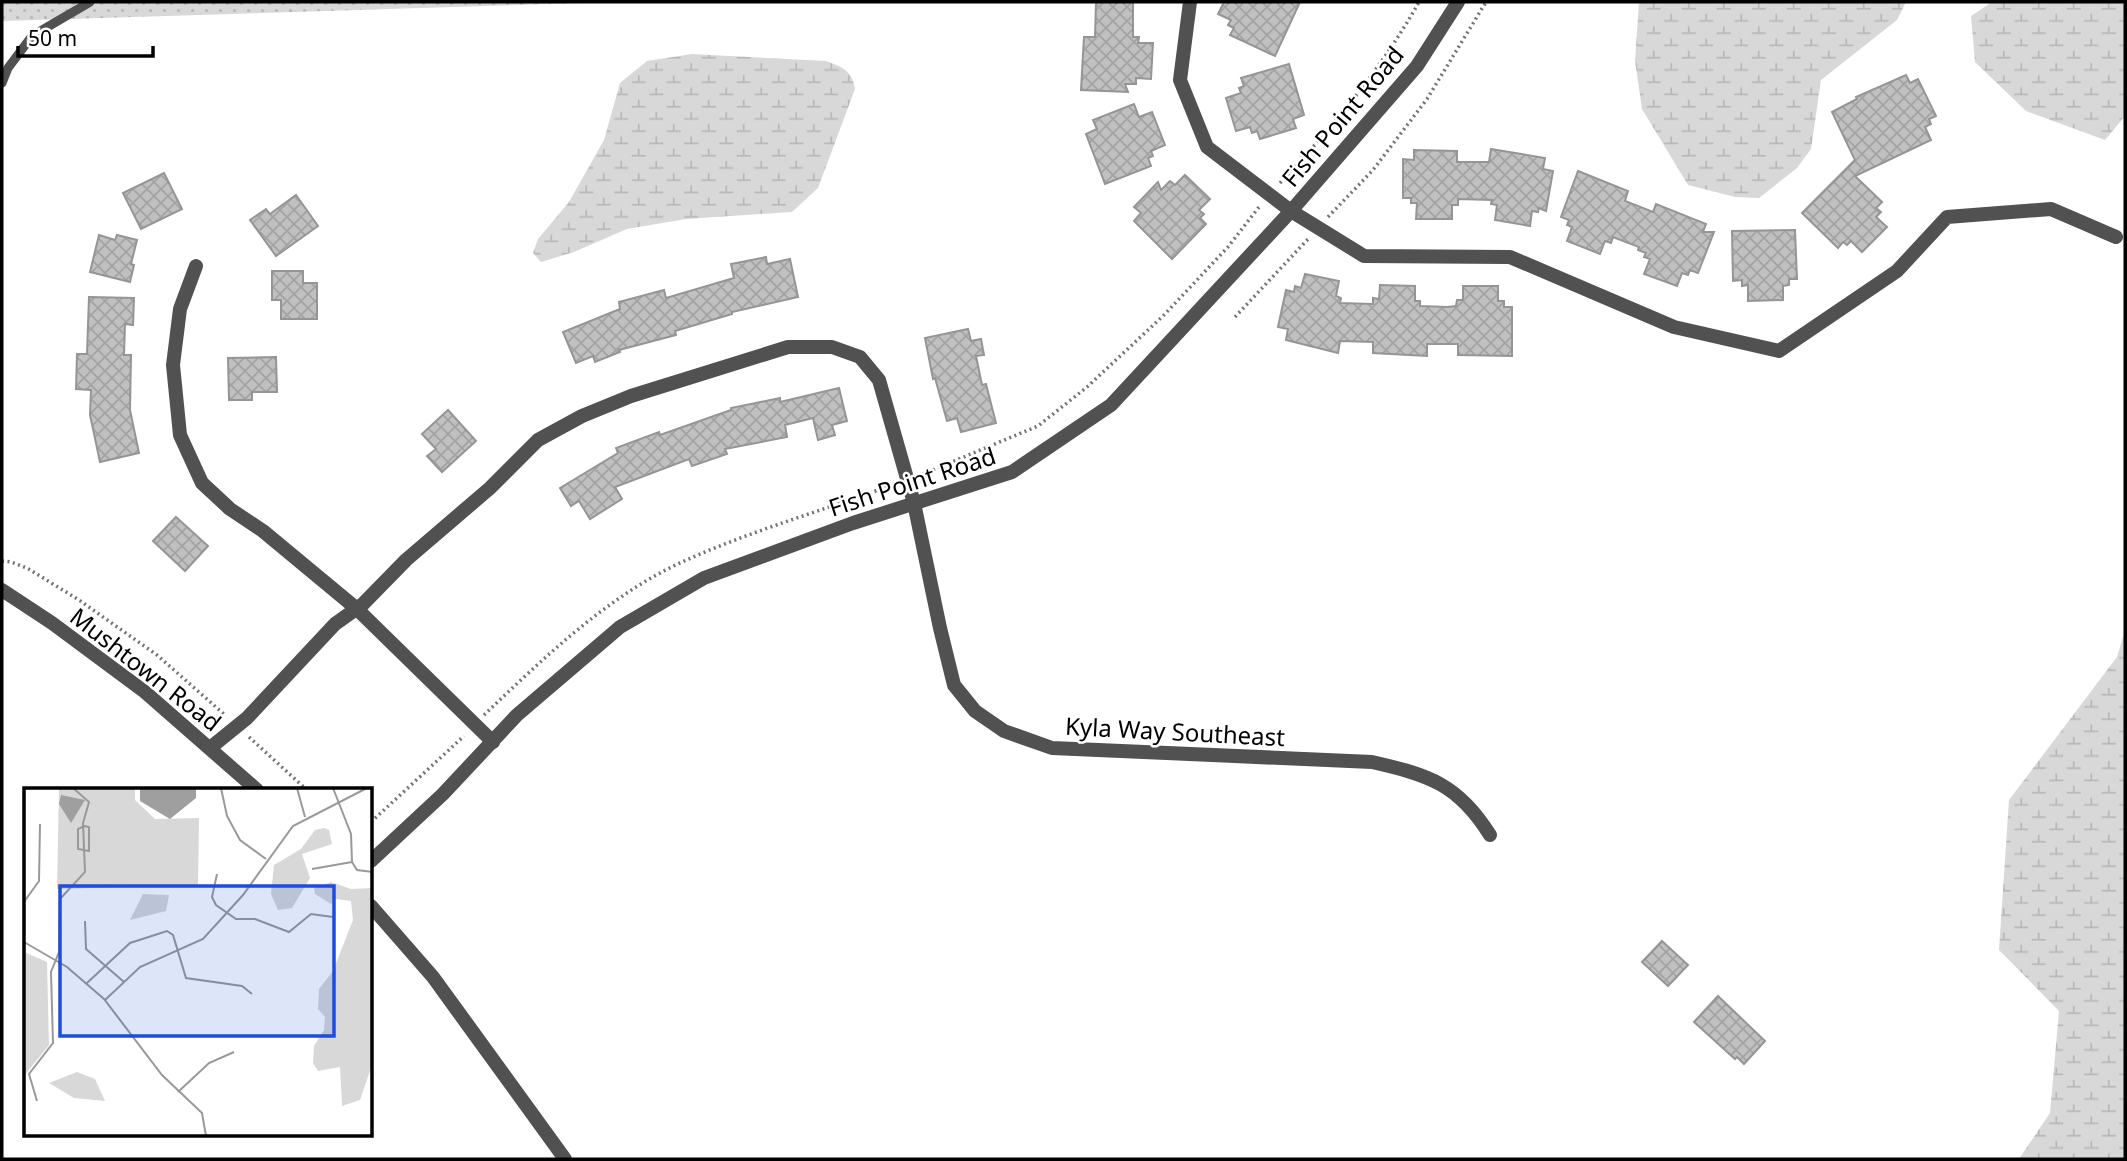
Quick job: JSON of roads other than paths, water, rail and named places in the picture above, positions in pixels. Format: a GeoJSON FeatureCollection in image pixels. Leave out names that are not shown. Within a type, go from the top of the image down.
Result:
{"type":"FeatureCollection","features":[{"type":"Feature","properties":{"kind":"street"},"geometry":{"type":"LineString","coordinates":[[1189,2],[1180,80],[1207,147],[1291,211],[1364,256],[1510,257],[1674,327],[1779,351],[1897,271],[1947,217],[2051,209],[2116,237]]}},
{"type":"Feature","properties":{"kind":"street","name":"Fish Point Road"},"geometry":{"type":"LineString","coordinates":[[373,859],[443,794],[517,715],[620,627],[704,578],[853,523],[1012,472],[1111,405],[1291,211],[1417,66],[1458,2]]}},
{"type":"Feature","properties":{"kind":"street"},"geometry":{"type":"LineString","coordinates":[[196,266],[180,309],[173,365],[180,435],[202,483],[230,509],[263,531],[356,609],[493,741]]}},
{"type":"Feature","properties":{"kind":"street","name":"Kyla Way Southeast"},"geometry":{"type":"LineString","coordinates":[[210,748],[237,726],[335,624],[356,609],[406,560],[490,488],[538,440],[582,416],[631,396],[788,346],[832,347],[860,357],[879,380],[915,503],[954,685],[975,711],[1004,731],[1052,748],[1372,762],[1411,771],[1444,785],[1475,811],[1490,835]]}},
{"type":"Feature","properties":{"kind":"street","name":"Mushtown Road"},"geometry":{"type":"LineString","coordinates":[[2,590],[52,623],[145,692],[255,788]]}},
{"type":"Feature","properties":{"kind":"street"},"geometry":{"type":"LineString","coordinates":[[373,908],[433,977],[565,1159]]}},
{"type":"Feature","properties":{"kind":"lane"},"geometry":{"type":"LineString","coordinates":[[2,83],[8,68],[32,36],[90,2]]}}]}
